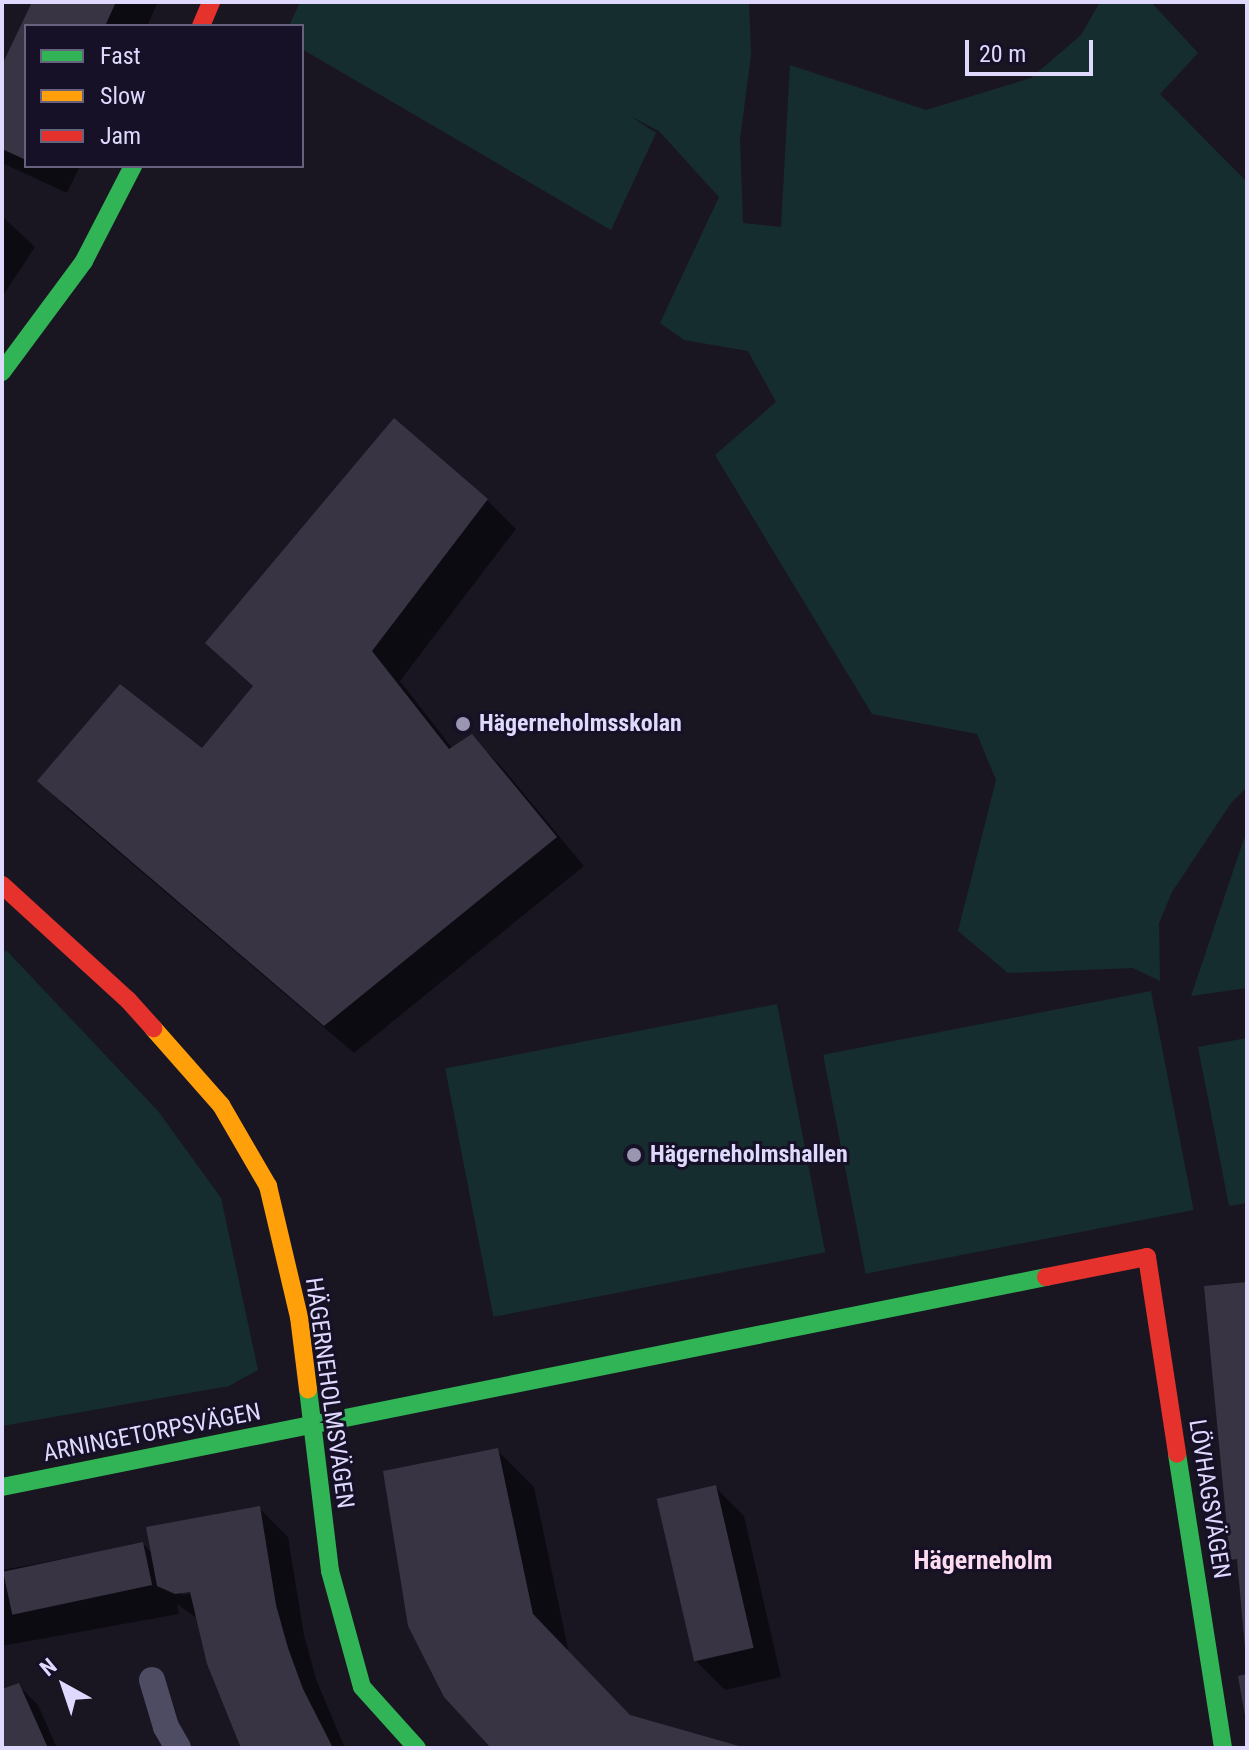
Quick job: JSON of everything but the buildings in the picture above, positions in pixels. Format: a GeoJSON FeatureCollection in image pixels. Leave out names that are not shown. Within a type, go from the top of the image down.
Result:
{"type":"FeatureCollection","features":[{"type":"Feature","properties":{"kind":"street"},"geometry":{"type":"LineString","coordinates":[[202,24],[211,2]]}},
{"type":"Feature","properties":{"kind":"street"},"geometry":{"type":"LineString","coordinates":[[2,372],[84,261],[132,168]]}},
{"type":"Feature","properties":{"kind":"street","name":"HÄGERNEHOLMSVÄGEN"},"geometry":{"type":"LineString","coordinates":[[12,894],[128,1000],[221,1105],[268,1186],[299,1317],[330,1571],[362,1687],[417,1748]]}},
{"type":"Feature","properties":{"kind":"street","name":"ARNINGETORPSVÄGEN"},"geometry":{"type":"LineString","coordinates":[[2,1487],[1147,1257]]}},
{"type":"Feature","properties":{"kind":"street","name":"LÖVHAGSVÄGEN"},"geometry":{"type":"LineString","coordinates":[[1147,1257],[1223,1748]]}},
{"type":"Feature","properties":{"kind":"lane"},"geometry":{"type":"LineString","coordinates":[[2,923],[12,894]]}},
{"type":"Feature","properties":{"kind":"lane"},"geometry":{"type":"LineString","coordinates":[[152,1680],[166,1727],[178,1748]]}},
{"type":"Feature","properties":{"kind":"green space"},"geometry":{"type":"Polygon","coordinates":[[[300,2],[749,2],[751,55],[740,139],[743,223],[781,227],[790,65],[926,110],[1031,78],[1081,35],[1100,2],[1151,2],[1198,53],[1160,94],[1247,182],[1247,787],[1231,803],[1172,892],[1159,923],[1160,981],[1133,968],[1008,973],[958,931],[996,780],[977,734],[872,714],[715,455],[776,402],[748,351],[684,340],[660,323],[719,197],[659,131],[630,116],[656,133],[611,230],[304,50],[304,24],[290,24],[300,2]]]}},
{"type":"Feature","properties":{"kind":"green space"},"geometry":{"type":"Polygon","coordinates":[[[1247,830],[1247,988],[1191,996],[1247,830]]]}},
{"type":"Feature","properties":{"kind":"green space"},"geometry":{"type":"Polygon","coordinates":[[[6,950],[158,1111],[221,1198],[258,1370],[229,1386],[2,1426],[2,954],[6,950]]]}},
{"type":"Feature","properties":{"kind":"green space"},"geometry":{"type":"Polygon","coordinates":[[[1151,991],[1194,1210],[866,1274],[823,1055],[1151,991]]]}},
{"type":"Feature","properties":{"kind":"green space","name":"Hägerneholmshallen"},"geometry":{"type":"Polygon","coordinates":[[[777,1004],[825,1252],[493,1317],[445,1068],[777,1004]]]}},
{"type":"Feature","properties":{"kind":"green space"},"geometry":{"type":"Polygon","coordinates":[[[1247,1038],[1247,1203],[1229,1206],[1198,1047],[1247,1038]]]}},
{"type":"Feature","properties":{"kind":"traffic: fast"},"geometry":{"type":"LineString","coordinates":[[2,372],[84,261],[132,168]]}},
{"type":"Feature","properties":{"kind":"traffic: fast"},"geometry":{"type":"LineString","coordinates":[[2,1487],[1046,1277]]}},
{"type":"Feature","properties":{"kind":"traffic: fast"},"geometry":{"type":"LineString","coordinates":[[308,1389],[330,1571],[362,1687],[417,1748]]}},
{"type":"Feature","properties":{"kind":"traffic: fast"},"geometry":{"type":"LineString","coordinates":[[1177,1454],[1223,1748]]}},
{"type":"Feature","properties":{"kind":"traffic: slow"},"geometry":{"type":"LineString","coordinates":[[153,1028],[221,1105],[268,1186],[299,1317],[308,1389]]}},
{"type":"Feature","properties":{"kind":"traffic: jam"},"geometry":{"type":"LineString","coordinates":[[202,24],[211,2]]}},
{"type":"Feature","properties":{"kind":"traffic: jam"},"geometry":{"type":"LineString","coordinates":[[2,885],[128,1000],[153,1028]]}},
{"type":"Feature","properties":{"kind":"traffic: jam"},"geometry":{"type":"LineString","coordinates":[[1046,1277],[1147,1257],[1177,1454]]}},
{"type":"Feature","properties":{"kind":"place","name":"Hägerneholmsskolan"},"geometry":{"type":"Point","coordinates":[463,724]}},
{"type":"Feature","properties":{"kind":"place","name":"Hägerneholmshallen"},"geometry":{"type":"Point","coordinates":[634,1155]}},
{"type":"Feature","properties":{"kind":"district","name":"Hägerneholm"},"geometry":{"type":"Point","coordinates":[983,1561]}}]}
